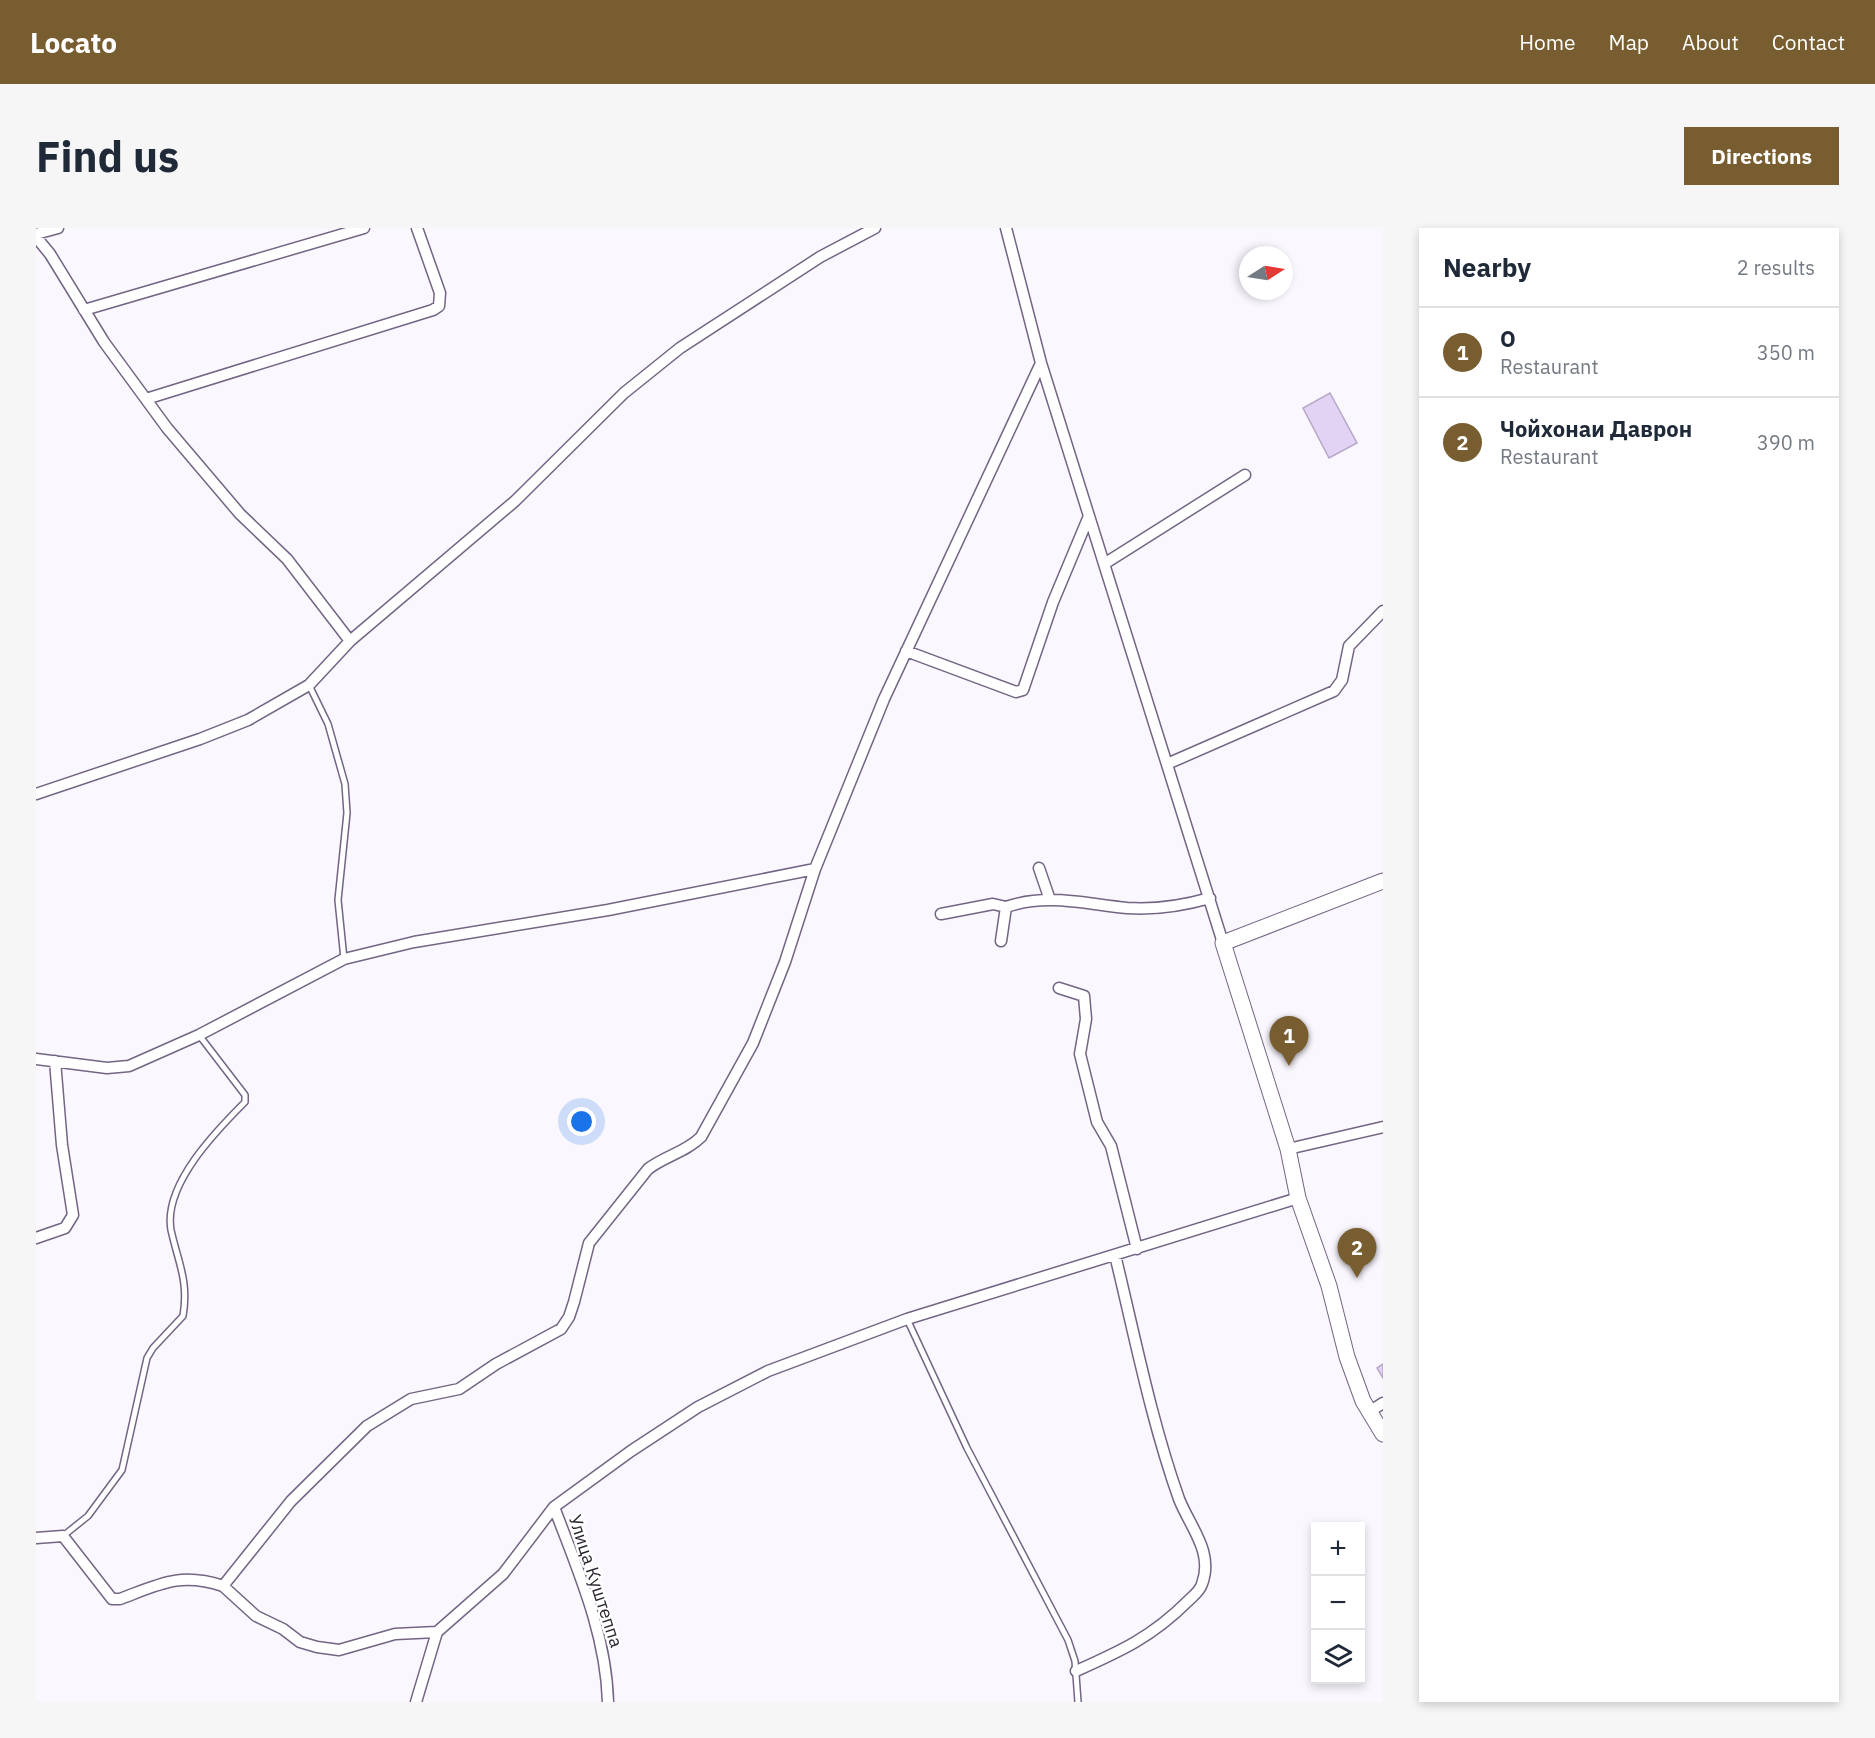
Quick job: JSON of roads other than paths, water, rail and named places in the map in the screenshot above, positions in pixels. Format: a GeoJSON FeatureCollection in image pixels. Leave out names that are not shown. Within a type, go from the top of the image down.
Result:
{"type":"FeatureCollection","features":[{"type":"Feature","properties":{"kind":"main road"},"geometry":{"type":"LineString","coordinates":[[1383,881],[1223,943],[1288,1149],[1298,1198],[1329,1286],[1347,1357],[1370,1412],[1383,1434]]}},
{"type":"Feature","properties":{"kind":"street"},"geometry":{"type":"LineString","coordinates":[[58,228],[36,235],[84,310],[146,399],[240,514],[287,559],[350,641]]}},
{"type":"Feature","properties":{"kind":"street"},"geometry":{"type":"LineString","coordinates":[[84,310],[364,228]]}},
{"type":"Feature","properties":{"kind":"street"},"geometry":{"type":"LineString","coordinates":[[146,399],[433,310],[439,306],[440,293],[417,228]]}},
{"type":"Feature","properties":{"kind":"street"},"geometry":{"type":"LineString","coordinates":[[36,794],[248,720],[309,685],[350,641],[515,501],[624,393],[680,348],[820,257],[875,228]]}},
{"type":"Feature","properties":{"kind":"street"},"geometry":{"type":"LineString","coordinates":[[1006,228],[1041,363],[1223,943]]}},
{"type":"Feature","properties":{"kind":"street"},"geometry":{"type":"LineString","coordinates":[[223,1586],[291,1501],[367,1426],[411,1399],[459,1389],[496,1364],[561,1329],[569,1317],[574,1302],[588,1243],[648,1169],[658,1161],[693,1145],[717,1111],[753,1043],[785,962],[815,869],[906,651],[1041,363]]}},
{"type":"Feature","properties":{"kind":"street"},"geometry":{"type":"LineString","coordinates":[[1104,564],[1245,475]]}},
{"type":"Feature","properties":{"kind":"street"},"geometry":{"type":"LineString","coordinates":[[906,651],[1016,692],[1023,690],[1053,602],[1089,516]]}},
{"type":"Feature","properties":{"kind":"street"},"geometry":{"type":"LineString","coordinates":[[1167,764],[1334,691],[1342,680],[1349,646],[1383,611]]}},
{"type":"Feature","properties":{"kind":"street"},"geometry":{"type":"LineString","coordinates":[[1039,868],[1050,900]]}},
{"type":"Feature","properties":{"kind":"street"},"geometry":{"type":"LineString","coordinates":[[36,1059],[106,1068],[129,1066],[199,1035],[344,959],[414,942],[608,910],[815,869]]}},
{"type":"Feature","properties":{"kind":"street"},"geometry":{"type":"LineString","coordinates":[[940,914],[993,904],[1006,907],[1023,902],[1050,900],[1068,899],[1150,909],[1178,907],[1210,898]]}},
{"type":"Feature","properties":{"kind":"street"},"geometry":{"type":"LineString","coordinates":[[1001,940],[1006,907]]}},
{"type":"Feature","properties":{"kind":"street"},"geometry":{"type":"LineString","coordinates":[[1059,988],[1084,996],[1086,1019],[1080,1054],[1096,1122],[1111,1146],[1137,1249]]}},
{"type":"Feature","properties":{"kind":"street"},"geometry":{"type":"LineString","coordinates":[[36,1238],[65,1228],[73,1215],[62,1145],[55,1061]]}},
{"type":"Feature","properties":{"kind":"street"},"geometry":{"type":"LineString","coordinates":[[1288,1149],[1383,1127]]}},
{"type":"Feature","properties":{"kind":"street"},"geometry":{"type":"LineString","coordinates":[[416,1702],[437,1632],[503,1574],[554,1507],[631,1451],[698,1407],[768,1371],[907,1319],[1298,1198]]}},
{"type":"Feature","properties":{"kind":"street"},"geometry":{"type":"LineString","coordinates":[[1076,1671],[1142,1640],[1174,1615],[1202,1587],[1207,1563],[1202,1545],[1180,1502],[1162,1447],[1115,1256]]}},
{"type":"Feature","properties":{"kind":"street"},"geometry":{"type":"LineString","coordinates":[[1370,1412],[1383,1403]]}},
{"type":"Feature","properties":{"kind":"street","name":"Улица Куштеппа"},"geometry":{"type":"LineString","coordinates":[[554,1507],[590,1603],[603,1651],[608,1702]]}},
{"type":"Feature","properties":{"kind":"street"},"geometry":{"type":"LineString","coordinates":[[36,1538],[63,1536],[112,1599],[120,1599],[176,1579],[200,1579],[223,1586],[256,1616],[283,1629],[300,1642],[317,1647],[339,1650],[395,1634],[437,1632]]}},
{"type":"Feature","properties":{"kind":"lane"},"geometry":{"type":"LineString","coordinates":[[309,685],[328,724],[345,784],[347,813],[338,900],[339,928],[344,959]]}},
{"type":"Feature","properties":{"kind":"lane"},"geometry":{"type":"LineString","coordinates":[[63,1536],[88,1516],[122,1470],[147,1358],[153,1348],[178,1323],[184,1309],[184,1273],[172,1232],[172,1207],[200,1151],[245,1102],[245,1095],[199,1035]]}},
{"type":"Feature","properties":{"kind":"lane"},"geometry":{"type":"LineString","coordinates":[[907,1319],[967,1448],[1068,1640],[1076,1671],[1078,1702]]}},
{"type":"Feature","properties":{"kind":"place","name":"O"},"geometry":{"type":"Point","coordinates":[1289,1066]}},
{"type":"Feature","properties":{"kind":"place","name":"Чойхонаи Даврон"},"geometry":{"type":"Point","coordinates":[1357,1278]}}]}
